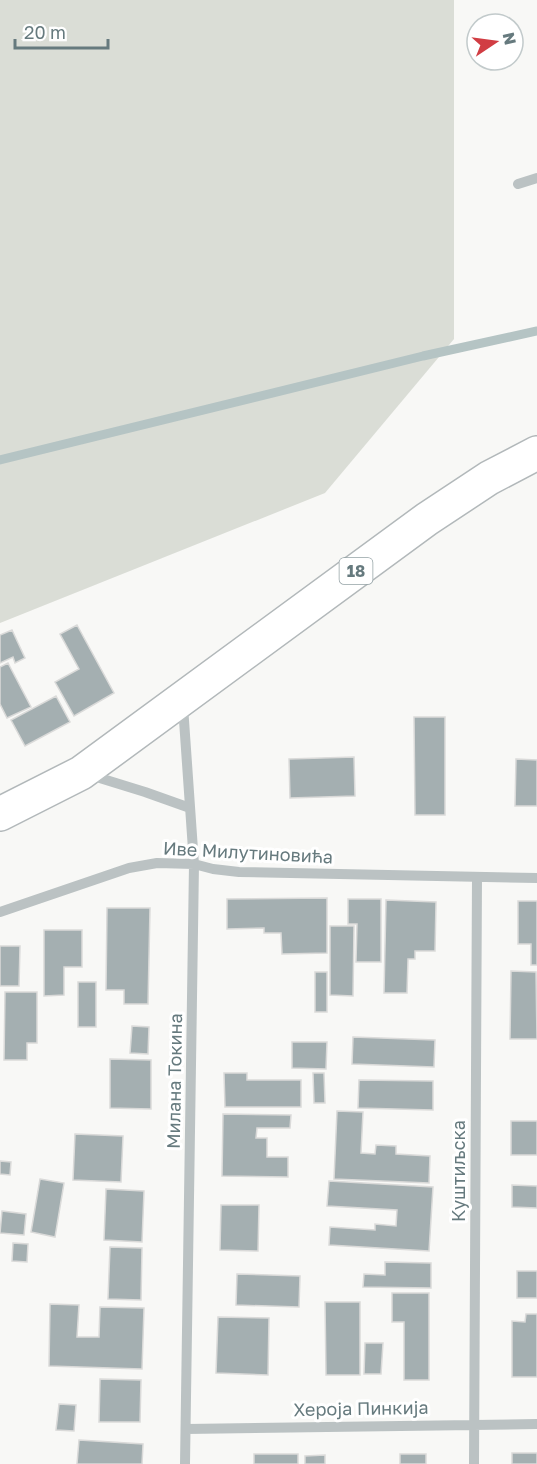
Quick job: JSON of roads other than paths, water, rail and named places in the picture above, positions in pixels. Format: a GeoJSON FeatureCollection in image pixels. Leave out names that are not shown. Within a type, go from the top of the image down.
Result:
{"type":"FeatureCollection","features":[{"type":"Feature","properties":{"kind":"main road","name":"18"},"geometry":{"type":"LineString","coordinates":[[0,814],[81,773],[427,519],[489,478],[537,453]]}},
{"type":"Feature","properties":{"kind":"street"},"geometry":{"type":"LineString","coordinates":[[518,184],[537,178]]}},
{"type":"Feature","properties":{"kind":"street","name":"Милана Токина"},"geometry":{"type":"LineString","coordinates":[[183,699],[194,864],[185,1464]]}},
{"type":"Feature","properties":{"kind":"street"},"geometry":{"type":"LineString","coordinates":[[81,773],[190,808]]}},
{"type":"Feature","properties":{"kind":"street","name":"Иве Милутиновића"},"geometry":{"type":"LineString","coordinates":[[0,912],[129,868],[157,863],[194,864],[239,872],[537,878]]}},
{"type":"Feature","properties":{"kind":"street","name":"Куштиљска"},"geometry":{"type":"LineString","coordinates":[[474,1464],[477,878]]}},
{"type":"Feature","properties":{"kind":"street","name":"Хероја Пинкија"},"geometry":{"type":"LineString","coordinates":[[186,1429],[537,1424]]}},
{"type":"Feature","properties":{"kind":"waterway"},"geometry":{"type":"LineString","coordinates":[[0,460],[423,356],[537,331]]}}]}
